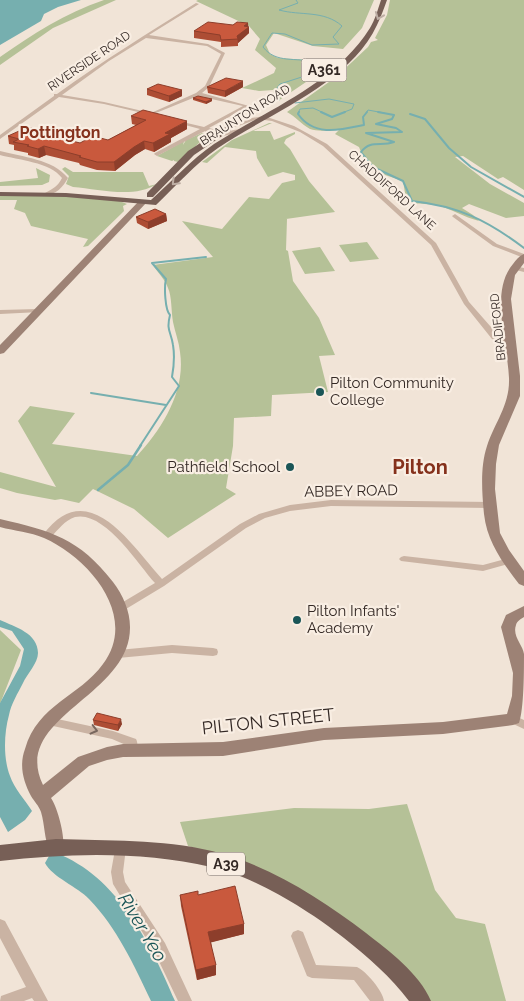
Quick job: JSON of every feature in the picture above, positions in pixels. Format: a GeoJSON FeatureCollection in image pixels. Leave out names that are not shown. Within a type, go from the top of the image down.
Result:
{"type":"FeatureCollection","features":[{"type":"Feature","properties":{"kind":"main road","name":"A361"},"geometry":{"type":"LineString","coordinates":[[356,39],[368,23],[378,0]]}},
{"type":"Feature","properties":{"kind":"main road","name":"BRAUNTON ROAD"},"geometry":{"type":"LineString","coordinates":[[150,201],[228,132],[262,120],[328,76],[357,49],[376,23],[384,0]]}},
{"type":"Feature","properties":{"kind":"main road","name":"BRAUNTON ROAD"},"geometry":{"type":"LineString","coordinates":[[150,201],[158,188],[181,162],[200,146],[293,94],[332,63]]}},
{"type":"Feature","properties":{"kind":"main road"},"geometry":{"type":"LineString","coordinates":[[0,194],[57,190],[141,194],[158,188]]}},
{"type":"Feature","properties":{"kind":"main road"},"geometry":{"type":"LineString","coordinates":[[0,190],[46,191],[122,200],[150,201]]}},
{"type":"Feature","properties":{"kind":"main road"},"geometry":{"type":"LineString","coordinates":[[113,194],[150,201]]}},
{"type":"Feature","properties":{"kind":"main road","name":"A39"},"geometry":{"type":"LineString","coordinates":[[0,852],[56,848],[154,850],[212,859],[248,871],[322,910],[403,976],[421,1001]]}},
{"type":"Feature","properties":{"kind":"street","name":"RIVERSIDE ROAD"},"geometry":{"type":"LineString","coordinates":[[0,137],[144,36],[197,4]]}},
{"type":"Feature","properties":{"kind":"street"},"geometry":{"type":"LineString","coordinates":[[192,7],[202,8]]}},
{"type":"Feature","properties":{"kind":"street"},"geometry":{"type":"LineString","coordinates":[[144,36],[200,43],[223,54],[210,83],[198,94],[152,114]]}},
{"type":"Feature","properties":{"kind":"street"},"geometry":{"type":"LineString","coordinates":[[157,154],[247,106],[198,94]]}},
{"type":"Feature","properties":{"kind":"street"},"geometry":{"type":"LineString","coordinates":[[56,96],[104,103],[161,117]]}},
{"type":"Feature","properties":{"kind":"street"},"geometry":{"type":"LineString","coordinates":[[274,113],[272,118],[274,121]]}},
{"type":"Feature","properties":{"kind":"street"},"geometry":{"type":"LineString","coordinates":[[169,119],[205,129],[228,132]]}},
{"type":"Feature","properties":{"kind":"street","name":"CHADDIFORD LANE"},"geometry":{"type":"LineString","coordinates":[[262,120],[274,121],[296,129],[319,141],[413,223],[438,249],[466,303],[498,339],[511,342]]}},
{"type":"Feature","properties":{"kind":"street"},"geometry":{"type":"LineString","coordinates":[[200,146],[208,136],[205,129]]}},
{"type":"Feature","properties":{"kind":"street"},"geometry":{"type":"LineString","coordinates":[[0,153],[58,169],[65,178],[57,190]]}},
{"type":"Feature","properties":{"kind":"street"},"geometry":{"type":"LineString","coordinates":[[42,164],[56,174],[57,177],[57,181],[46,191]]}},
{"type":"Feature","properties":{"kind":"street"},"geometry":{"type":"LineString","coordinates":[[122,200],[130,206],[129,216]]}},
{"type":"Feature","properties":{"kind":"street","name":"BRAUNTON ROAD"},"geometry":{"type":"LineString","coordinates":[[0,351],[97,247],[129,216],[150,201]]}},
{"type":"Feature","properties":{"kind":"street"},"geometry":{"type":"LineString","coordinates":[[455,216],[495,245],[524,257]]}},
{"type":"Feature","properties":{"kind":"street","name":"BRADIFORD"},"geometry":{"type":"LineString","coordinates":[[524,257],[519,269],[509,277],[505,295],[511,342],[519,370],[504,425],[493,446],[490,459],[493,530],[509,560],[524,582]]}},
{"type":"Feature","properties":{"kind":"street"},"geometry":{"type":"LineString","coordinates":[[0,312],[38,311]]}},
{"type":"Feature","properties":{"kind":"street","name":"ABBEY ROAD"},"geometry":{"type":"LineString","coordinates":[[122,610],[242,526],[262,516],[290,508],[331,503],[491,506]]}},
{"type":"Feature","properties":{"kind":"street"},"geometry":{"type":"LineString","coordinates":[[48,535],[69,515],[82,513],[91,515],[119,534],[160,584]]}},
{"type":"Feature","properties":{"kind":"street"},"geometry":{"type":"LineString","coordinates":[[0,523],[48,535],[90,564],[103,578],[122,610],[124,634],[118,654],[104,674],[57,710],[37,736],[30,762],[30,777],[49,808],[56,848]]}},
{"type":"Feature","properties":{"kind":"street"},"geometry":{"type":"LineString","coordinates":[[404,559],[483,568],[509,560]]}},
{"type":"Feature","properties":{"kind":"street"},"geometry":{"type":"LineString","coordinates":[[519,722],[521,683],[518,657],[510,637],[508,625],[510,620],[524,611]]}},
{"type":"Feature","properties":{"kind":"street"},"geometry":{"type":"LineString","coordinates":[[118,654],[172,649],[213,652]]}},
{"type":"Feature","properties":{"kind":"street"},"geometry":{"type":"LineString","coordinates":[[48,721],[113,735],[132,742],[132,750]]}},
{"type":"Feature","properties":{"kind":"street","name":"PILTON STREET"},"geometry":{"type":"LineString","coordinates":[[40,796],[48,792],[82,762],[97,756],[132,750],[223,749],[323,734],[519,722]]}},
{"type":"Feature","properties":{"kind":"street"},"geometry":{"type":"LineString","coordinates":[[120,848],[117,872],[119,884],[160,948],[185,1001]]}},
{"type":"Feature","properties":{"kind":"street"},"geometry":{"type":"LineString","coordinates":[[0,925],[38,995],[6,1001]]}},
{"type":"Feature","properties":{"kind":"street"},"geometry":{"type":"LineString","coordinates":[[298,936],[312,971],[357,974],[376,997],[377,1001]]}},
{"type":"Feature","properties":{"kind":"green space"},"geometry":{"type":"Polygon","coordinates":[[[104,0],[116,0],[53,28],[0,65],[0,57],[37,32],[76,11],[104,0]]]}},
{"type":"Feature","properties":{"kind":"green space"},"geometry":{"type":"Polygon","coordinates":[[[374,0],[362,28],[343,49],[313,46],[274,33],[266,45],[270,54],[278,58],[325,61],[309,80],[275,103],[273,90],[259,91],[242,88],[274,73],[276,68],[255,50],[260,39],[249,26],[196,1],[374,0]]]}},
{"type":"Feature","properties":{"kind":"green space"},"geometry":{"type":"Polygon","coordinates":[[[390,0],[524,0],[524,190],[503,177],[498,179],[463,156],[455,157],[490,184],[524,203],[524,216],[506,218],[469,204],[462,208],[479,221],[437,205],[409,201],[406,199],[403,181],[385,175],[363,157],[359,147],[335,134],[339,130],[320,131],[310,129],[287,112],[336,77],[371,42],[378,40],[375,38],[387,15],[390,0]]]}},
{"type":"Feature","properties":{"kind":"green space"},"geometry":{"type":"Polygon","coordinates":[[[269,123],[272,123],[253,131],[270,131],[274,140],[295,132],[284,143],[290,149],[309,181],[335,212],[286,219],[286,250],[288,251],[293,281],[319,318],[335,355],[319,356],[328,392],[272,395],[271,416],[234,418],[233,446],[226,488],[236,494],[168,538],[134,509],[93,489],[79,503],[17,493],[0,488],[0,472],[56,487],[18,421],[30,406],[75,413],[52,444],[137,456],[155,434],[176,395],[181,367],[169,292],[165,282],[153,265],[213,257],[182,221],[222,229],[249,197],[269,199],[282,183],[295,180],[295,175],[283,172],[268,177],[257,158],[256,151],[225,147],[207,163],[202,162],[232,140],[269,123]]]}},
{"type":"Feature","properties":{"kind":"green space"},"geometry":{"type":"Polygon","coordinates":[[[202,133],[206,134],[178,162],[157,156],[184,141],[183,145],[186,140],[202,133]]]}},
{"type":"Feature","properties":{"kind":"green space"},"geometry":{"type":"Polygon","coordinates":[[[65,167],[73,172],[143,172],[149,186],[157,184],[148,189],[127,192],[73,187],[66,184],[69,176],[62,169],[65,167]]]}},
{"type":"Feature","properties":{"kind":"green space"},"geometry":{"type":"Polygon","coordinates":[[[36,168],[50,175],[49,182],[42,185],[0,186],[0,182],[38,178],[36,168]]]}},
{"type":"Feature","properties":{"kind":"green space"},"geometry":{"type":"Polygon","coordinates":[[[36,194],[117,200],[127,204],[123,206],[124,211],[122,213],[88,246],[83,247],[88,239],[31,226],[25,213],[14,209],[17,200],[0,200],[0,195],[36,194]]]}},
{"type":"Feature","properties":{"kind":"green space"},"geometry":{"type":"Polygon","coordinates":[[[367,242],[379,259],[350,262],[339,245],[367,242]]]}},
{"type":"Feature","properties":{"kind":"green space"},"geometry":{"type":"Polygon","coordinates":[[[320,247],[335,271],[305,274],[292,251],[320,247]]]}},
{"type":"Feature","properties":{"kind":"green space"},"geometry":{"type":"Polygon","coordinates":[[[0,630],[21,650],[0,704],[0,630]]]}},
{"type":"Feature","properties":{"kind":"green space"},"geometry":{"type":"Polygon","coordinates":[[[407,804],[435,890],[456,918],[485,924],[506,1001],[421,1001],[403,977],[245,863],[188,846],[180,822],[294,808],[369,809],[407,804]]]}},
{"type":"Feature","properties":{"kind":"water"},"geometry":{"type":"Polygon","coordinates":[[[0,0],[81,0],[58,7],[44,14],[41,21],[0,45],[0,0]]]}},
{"type":"Feature","properties":{"kind":"water"},"geometry":{"type":"Polygon","coordinates":[[[0,620],[19,628],[30,636],[37,646],[38,653],[34,665],[11,707],[5,737],[5,754],[10,776],[32,811],[25,820],[8,832],[0,817],[0,703],[20,666],[24,649],[12,631],[0,627],[0,620]]]}},
{"type":"Feature","properties":{"kind":"building"},"geometry":{"type":"Polygon","coordinates":[[[208,22],[233,25],[237,22],[248,23],[244,26],[249,27],[237,36],[238,39],[221,40],[220,35],[194,31],[208,22]]]}},
{"type":"Feature","properties":{"kind":"building"},"geometry":{"type":"Polygon","coordinates":[[[226,78],[243,81],[225,91],[207,87],[226,78]]]}},
{"type":"Feature","properties":{"kind":"building"},"geometry":{"type":"Polygon","coordinates":[[[158,84],[182,90],[169,96],[147,89],[158,84]]]}},
{"type":"Feature","properties":{"kind":"building"},"geometry":{"type":"Polygon","coordinates":[[[198,96],[212,99],[206,102],[193,98],[198,96]]]}},
{"type":"Feature","properties":{"kind":"building"},"geometry":{"type":"Polygon","coordinates":[[[143,110],[187,121],[165,133],[170,134],[153,143],[144,141],[114,162],[97,162],[44,146],[38,149],[13,142],[19,139],[8,136],[28,127],[57,134],[53,136],[80,143],[93,136],[108,140],[146,120],[131,116],[143,110]]]}},
{"type":"Feature","properties":{"kind":"building"},"geometry":{"type":"Polygon","coordinates":[[[155,209],[166,214],[148,222],[136,217],[155,209]]]}},
{"type":"Feature","properties":{"kind":"building"},"geometry":{"type":"Polygon","coordinates":[[[97,713],[121,719],[118,725],[93,720],[97,713]]]}},
{"type":"Feature","properties":{"kind":"building"},"geometry":{"type":"Polygon","coordinates":[[[235,886],[244,924],[208,932],[216,965],[196,970],[180,895],[198,891],[198,895],[235,886]]]}},
{"type":"Feature","properties":{"kind":"waterway"},"geometry":{"type":"LineString","coordinates":[[279,100],[277,88],[280,84],[308,75],[306,73],[315,62],[280,58],[268,52],[263,47],[272,33],[285,34],[312,45],[339,44],[333,37],[342,26],[335,21],[320,15],[279,10],[298,3],[296,0]]}},
{"type":"Feature","properties":{"kind":"waterway"},"geometry":{"type":"LineString","coordinates":[[295,103],[329,99],[354,104],[352,109],[342,113]]}},
{"type":"Feature","properties":{"kind":"waterway"},"geometry":{"type":"LineString","coordinates":[[298,113],[300,109],[313,108],[324,113]]}},
{"type":"Feature","properties":{"kind":"waterway"},"geometry":{"type":"LineString","coordinates":[[366,113],[368,110],[384,113]]}},
{"type":"Feature","properties":{"kind":"waterway"},"geometry":{"type":"LineString","coordinates":[[299,112],[298,114],[304,121],[312,126],[328,130],[364,125],[363,117],[367,112]]}},
{"type":"Feature","properties":{"kind":"waterway"},"geometry":{"type":"LineString","coordinates":[[321,112],[332,117],[345,112]]}},
{"type":"Feature","properties":{"kind":"waterway"},"geometry":{"type":"LineString","coordinates":[[378,112],[394,115],[392,119],[376,124],[396,128],[402,132],[366,133],[394,142],[372,144],[361,152],[373,167],[403,181],[412,201],[429,203],[471,216],[484,222],[524,248]]}},
{"type":"Feature","properties":{"kind":"waterway"},"geometry":{"type":"LineString","coordinates":[[410,114],[425,119],[449,148],[471,167],[524,197]]}},
{"type":"Feature","properties":{"kind":"waterway"},"geometry":{"type":"LineString","coordinates":[[140,446],[179,386],[172,377],[174,354],[169,328],[170,315],[165,298],[166,279],[152,263],[206,257]]}},
{"type":"Feature","properties":{"kind":"waterway"},"geometry":{"type":"LineString","coordinates":[[91,393],[166,405]]}},
{"type":"Feature","properties":{"kind":"waterway"},"geometry":{"type":"LineString","coordinates":[[98,490],[128,465],[141,445]]}},
{"type":"Feature","properties":{"kind":"waterway","name":"River Yeo"},"geometry":{"type":"LineString","coordinates":[[56,863],[78,876],[107,903],[126,929],[163,1001]]}},
{"type":"Feature","properties":{"kind":"place","name":"Pilton Community College"},"geometry":{"type":"Point","coordinates":[320,392]}},
{"type":"Feature","properties":{"kind":"place","name":"Pathfield School"},"geometry":{"type":"Point","coordinates":[290,467]}},
{"type":"Feature","properties":{"kind":"place","name":"Pilton Infants' Academy"},"geometry":{"type":"Point","coordinates":[297,620]}},
{"type":"Feature","properties":{"kind":"district","name":"Pottington"},"geometry":{"type":"Point","coordinates":[60,132]}},
{"type":"Feature","properties":{"kind":"district","name":"Pilton"},"geometry":{"type":"Point","coordinates":[420,467]}}]}
